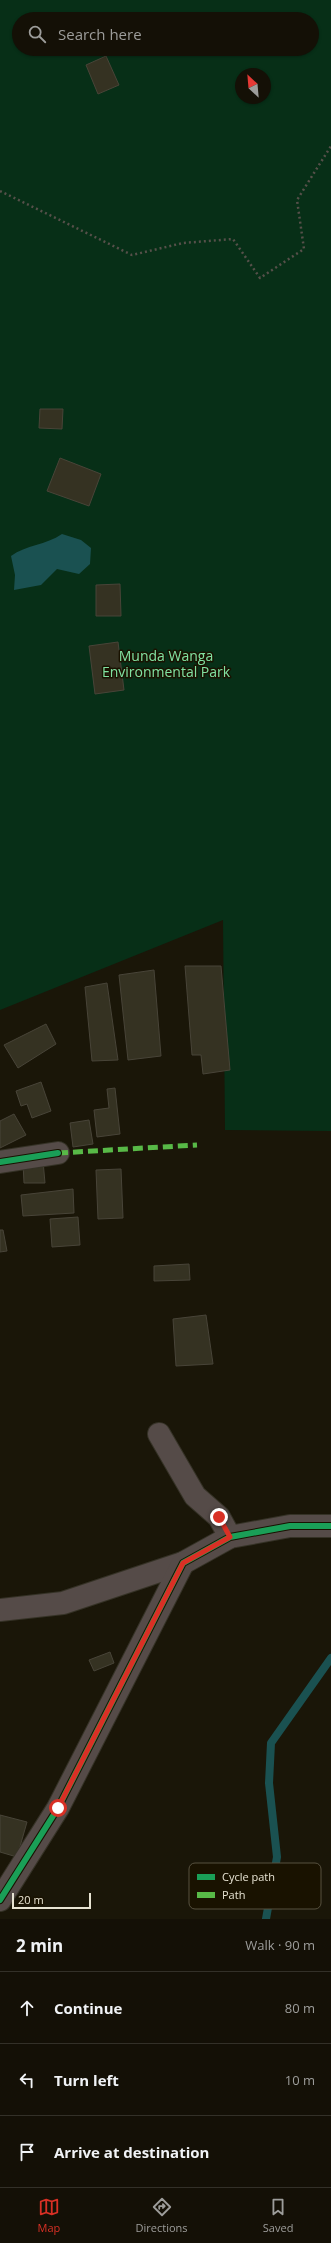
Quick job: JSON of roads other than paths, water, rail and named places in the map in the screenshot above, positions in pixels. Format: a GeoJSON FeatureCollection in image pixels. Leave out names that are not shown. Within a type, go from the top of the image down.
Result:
{"type":"FeatureCollection","features":[{"type":"Feature","properties":{"kind":"street"},"geometry":{"type":"LineString","coordinates":[[0,1162],[58,1153]]}},
{"type":"Feature","properties":{"kind":"street"},"geometry":{"type":"LineString","coordinates":[[159,1434],[195,1496],[219,1517],[230,1537]]}},
{"type":"Feature","properties":{"kind":"street"},"geometry":{"type":"LineString","coordinates":[[0,1610],[63,1604],[183,1563],[230,1537],[290,1526],[331,1526]]}},
{"type":"Feature","properties":{"kind":"street"},"geometry":{"type":"LineString","coordinates":[[0,1900],[58,1808],[183,1563]]}},
{"type":"Feature","properties":{"kind":"water"},"geometry":{"type":"Polygon","coordinates":[[[62,534],[81,540],[91,548],[90,564],[79,574],[57,569],[41,585],[14,590],[15,575],[11,556],[23,549],[49,541],[62,534]]]}},
{"type":"Feature","properties":{"kind":"waterway"},"geometry":{"type":"LineString","coordinates":[[276,1863],[277,1857],[269,1783],[271,1743],[331,1658]]}},
{"type":"Feature","properties":{"kind":"waterway"},"geometry":{"type":"LineString","coordinates":[[266,1919],[268,1909]]}},
{"type":"Feature","properties":{"kind":"park label","name":"Munda Wanga Environmental Park"},"geometry":{"type":"Point","coordinates":[166,664]}}]}
